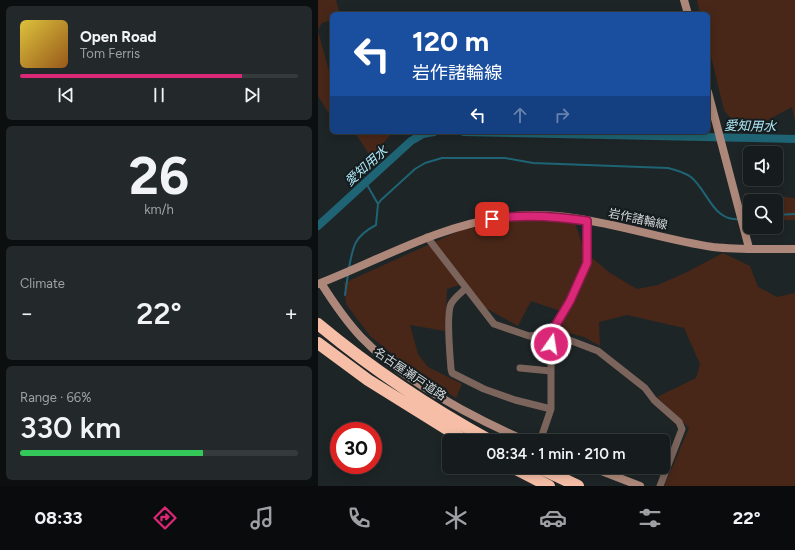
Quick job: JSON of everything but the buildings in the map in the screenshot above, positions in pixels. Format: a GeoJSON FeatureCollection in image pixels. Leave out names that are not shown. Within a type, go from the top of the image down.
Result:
{"type":"FeatureCollection","features":[{"type":"Feature","properties":{"kind":"highway","name":"名古屋瀬戸道路"},"geometry":{"type":"LineString","coordinates":[[318,324],[374,369],[424,402],[479,434]]}},
{"type":"Feature","properties":{"kind":"highway"},"geometry":{"type":"LineString","coordinates":[[318,343],[368,380],[455,434]]}},
{"type":"Feature","properties":{"kind":"highway"},"geometry":{"type":"LineString","coordinates":[[526,474],[549,486]]}},
{"type":"Feature","properties":{"kind":"highway"},"geometry":{"type":"LineString","coordinates":[[553,474],[578,486]]}},
{"type":"Feature","properties":{"kind":"main road"},"geometry":{"type":"LineString","coordinates":[[684,0],[687,12]]}},
{"type":"Feature","properties":{"kind":"main road"},"geometry":{"type":"LineString","coordinates":[[710,100],[749,248]]}},
{"type":"Feature","properties":{"kind":"main road","name":"岩作諸輪線"},"geometry":{"type":"LineString","coordinates":[[510,434],[446,401],[396,367],[362,337],[319,284],[427,237],[459,226],[506,216],[547,216],[587,221],[715,247],[795,249]]}},
{"type":"Feature","properties":{"kind":"main road"},"geometry":{"type":"LineString","coordinates":[[609,474],[640,486]]}},
{"type":"Feature","properties":{"kind":"street"},"geometry":{"type":"LineString","coordinates":[[542,434],[551,409],[551,333],[570,301],[587,263],[587,221]]}},
{"type":"Feature","properties":{"kind":"street"},"geometry":{"type":"LineString","coordinates":[[427,237],[494,324],[529,336],[551,333],[598,351],[645,388],[654,400],[679,422],[682,429],[660,486]]}},
{"type":"Feature","properties":{"kind":"street"},"geometry":{"type":"LineString","coordinates":[[466,288],[451,303],[450,307],[449,329],[452,373],[484,389],[515,400],[551,409]]}},
{"type":"Feature","properties":{"kind":"street"},"geometry":{"type":"LineString","coordinates":[[520,368],[551,371]]}},
{"type":"Feature","properties":{"kind":"shaded area"},"geometry":{"type":"Polygon","coordinates":[[[318,0],[336,0],[339,12],[330,12],[330,21],[322,23],[318,30],[318,0]]]}},
{"type":"Feature","properties":{"kind":"shaded area"},"geometry":{"type":"Polygon","coordinates":[[[697,0],[795,0],[795,122],[792,107],[766,121],[731,119],[724,110],[710,52],[710,12],[700,12],[697,0]]]}},
{"type":"Feature","properties":{"kind":"shaded area"},"geometry":{"type":"Polygon","coordinates":[[[318,31],[330,75],[330,115],[318,96],[318,31]]]}},
{"type":"Feature","properties":{"kind":"shaded area"},"geometry":{"type":"Polygon","coordinates":[[[356,134],[391,134],[371,157],[356,134]]]}},
{"type":"Feature","properties":{"kind":"shaded area"},"geometry":{"type":"Polygon","coordinates":[[[783,197],[795,198],[795,220],[783,220],[783,197]]]}},
{"type":"Feature","properties":{"kind":"shaded area"},"geometry":{"type":"Polygon","coordinates":[[[517,220],[575,223],[585,252],[610,273],[637,289],[658,285],[723,253],[750,266],[758,287],[777,297],[795,293],[795,486],[664,486],[689,428],[657,397],[696,378],[700,364],[684,328],[627,315],[599,322],[600,346],[584,337],[560,331],[566,313],[531,301],[518,326],[482,306],[465,283],[447,289],[445,331],[410,325],[418,354],[428,367],[462,384],[456,398],[412,370],[370,336],[346,304],[344,283],[461,230],[517,220]]]}},
{"type":"Feature","properties":{"kind":"waterway","name":"愛知用水"},"geometry":{"type":"LineString","coordinates":[[318,226],[411,141],[423,134]]}},
{"type":"Feature","properties":{"kind":"waterway","name":"愛知用水"},"geometry":{"type":"LineString","coordinates":[[559,134],[795,139]]}},
{"type":"Feature","properties":{"kind":"waterway"},"geometry":{"type":"LineString","coordinates":[[349,268],[352,253],[359,237],[376,225],[378,204],[381,200],[415,169],[425,163],[442,158],[505,158],[533,163],[668,168],[683,172],[691,177],[717,211],[723,216],[731,219],[740,219]]}},
{"type":"Feature","properties":{"kind":"waterway"},"geometry":{"type":"LineString","coordinates":[[366,183],[378,204]]}},
{"type":"Feature","properties":{"kind":"waterway"},"geometry":{"type":"LineString","coordinates":[[783,215],[795,214]]}},
{"type":"Feature","properties":{"kind":"waterway"},"geometry":{"type":"LineString","coordinates":[[345,295],[348,274]]}},
{"type":"Feature","properties":{"kind":"route"},"geometry":{"type":"LineString","coordinates":[[492,219],[506,216],[541,215],[560,216],[587,221],[587,263],[570,301],[551,333],[551,344]]}}]}
